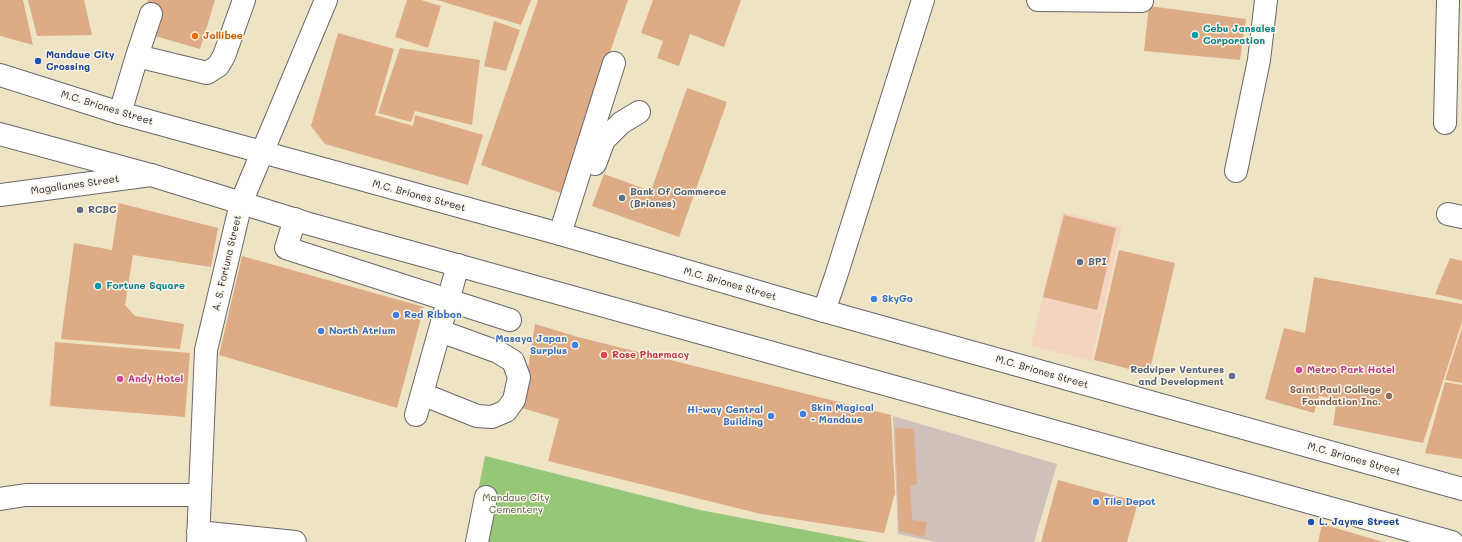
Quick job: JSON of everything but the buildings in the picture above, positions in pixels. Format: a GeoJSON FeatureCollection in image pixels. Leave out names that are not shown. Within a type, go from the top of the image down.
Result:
{"type":"FeatureCollection","features":[{"type":"Feature","properties":{"kind":"main road"},"geometry":{"type":"LineString","coordinates":[[137,56],[207,73],[218,66],[224,56],[244,0]]}},
{"type":"Feature","properties":{"kind":"main road","name":"A. S. Fortuna Street"},"geometry":{"type":"LineString","coordinates":[[198,537],[206,350],[241,203],[326,0]]}},
{"type":"Feature","properties":{"kind":"main road"},"geometry":{"type":"LineString","coordinates":[[824,311],[923,0]]}},
{"type":"Feature","properties":{"kind":"main road"},"geometry":{"type":"LineString","coordinates":[[1038,0],[1142,1]]}},
{"type":"Feature","properties":{"kind":"main road"},"geometry":{"type":"LineString","coordinates":[[1236,171],[1259,60],[1266,0]]}},
{"type":"Feature","properties":{"kind":"main road"},"geometry":{"type":"LineString","coordinates":[[1445,123],[1448,0]]}},
{"type":"Feature","properties":{"kind":"main road"},"geometry":{"type":"LineString","coordinates":[[120,113],[150,14]]}},
{"type":"Feature","properties":{"kind":"main road"},"geometry":{"type":"LineString","coordinates":[[565,236],[570,199],[614,62]]}},
{"type":"Feature","properties":{"kind":"main road","name":"M.C. Briones Street"},"geometry":{"type":"LineString","coordinates":[[0,75],[120,113],[565,236],[824,311],[1462,489]]}},
{"type":"Feature","properties":{"kind":"main road"},"geometry":{"type":"LineString","coordinates":[[565,236],[604,140],[621,123],[639,112]]}},
{"type":"Feature","properties":{"kind":"main road"},"geometry":{"type":"LineString","coordinates":[[0,134],[151,175],[295,219],[458,265],[1452,542]]}},
{"type":"Feature","properties":{"kind":"main road","name":"Magallanes Street"},"geometry":{"type":"LineString","coordinates":[[0,195],[151,175]]}},
{"type":"Feature","properties":{"kind":"main road"},"geometry":{"type":"LineString","coordinates":[[295,219],[286,248],[510,320]]}},
{"type":"Feature","properties":{"kind":"main road"},"geometry":{"type":"LineString","coordinates":[[416,415],[458,265]]}},
{"type":"Feature","properties":{"kind":"main road"},"geometry":{"type":"LineString","coordinates":[[422,394],[477,416],[492,417],[506,411],[514,400],[519,378],[513,361],[498,352],[440,331]]}},
{"type":"Feature","properties":{"kind":"main road"},"geometry":{"type":"LineString","coordinates":[[0,499],[26,495],[200,495]]}},
{"type":"Feature","properties":{"kind":"main road"},"geometry":{"type":"LineString","coordinates":[[477,542],[486,496]]}},
{"type":"Feature","properties":{"kind":"main road"},"geometry":{"type":"LineString","coordinates":[[198,537],[295,542]]}},
{"type":"Feature","properties":{"kind":"shaded area"},"geometry":{"type":"Polygon","coordinates":[[[1063,212],[1122,227],[1091,361],[1031,346],[1063,212]]]}},
{"type":"Feature","properties":{"kind":"shaded area"},"geometry":{"type":"Polygon","coordinates":[[[893,416],[1057,464],[1034,542],[936,542],[898,534],[893,416]]]}},
{"type":"Feature","properties":{"kind":"green space","name":"Mandaue City Cementery"},"geometry":{"type":"Polygon","coordinates":[[[485,456],[700,510],[868,542],[468,542],[485,456]]]}},
{"type":"Feature","properties":{"kind":"place","name":"Cebu Jansales Corporation"},"geometry":{"type":"Point","coordinates":[1195,35]}},
{"type":"Feature","properties":{"kind":"place","name":"Jollibee"},"geometry":{"type":"Point","coordinates":[195,36]}},
{"type":"Feature","properties":{"kind":"place","name":"Mandaue City Crossing"},"geometry":{"type":"Point","coordinates":[38,61]}},
{"type":"Feature","properties":{"kind":"place","name":"Bank Of Commerce (Briones)"},"geometry":{"type":"Point","coordinates":[622,198]}},
{"type":"Feature","properties":{"kind":"place","name":"RCBC"},"geometry":{"type":"Point","coordinates":[80,210]}},
{"type":"Feature","properties":{"kind":"place","name":"BPI"},"geometry":{"type":"Point","coordinates":[1080,262]}},
{"type":"Feature","properties":{"kind":"place","name":"Fortune Square"},"geometry":{"type":"Point","coordinates":[98,286]}},
{"type":"Feature","properties":{"kind":"place","name":"SkyGo"},"geometry":{"type":"Point","coordinates":[874,299]}},
{"type":"Feature","properties":{"kind":"place","name":"Red Ribbon"},"geometry":{"type":"Point","coordinates":[396,315]}},
{"type":"Feature","properties":{"kind":"place","name":"North Atrium"},"geometry":{"type":"Point","coordinates":[321,331]}},
{"type":"Feature","properties":{"kind":"place","name":"Masaya Japan Surplus"},"geometry":{"type":"Point","coordinates":[575,345]}},
{"type":"Feature","properties":{"kind":"place","name":"Rose Pharmacy"},"geometry":{"type":"Point","coordinates":[604,355]}},
{"type":"Feature","properties":{"kind":"place","name":"Metro Park Hotel"},"geometry":{"type":"Point","coordinates":[1299,370]}},
{"type":"Feature","properties":{"kind":"place","name":"Redviper Ventures and Development"},"geometry":{"type":"Point","coordinates":[1232,376]}},
{"type":"Feature","properties":{"kind":"place","name":"Andy Hotel"},"geometry":{"type":"Point","coordinates":[120,379]}},
{"type":"Feature","properties":{"kind":"place","name":"Saint Paul College Foundation Inc."},"geometry":{"type":"Point","coordinates":[1389,396]}},
{"type":"Feature","properties":{"kind":"place","name":"Skin Magical - Mandaue"},"geometry":{"type":"Point","coordinates":[803,414]}},
{"type":"Feature","properties":{"kind":"place","name":"Hi-way Central Building"},"geometry":{"type":"Point","coordinates":[771,416]}},
{"type":"Feature","properties":{"kind":"place","name":"Tile Depot"},"geometry":{"type":"Point","coordinates":[1096,502]}},
{"type":"Feature","properties":{"kind":"place","name":"L. Jayme Street"},"geometry":{"type":"Point","coordinates":[1311,522]}}]}
